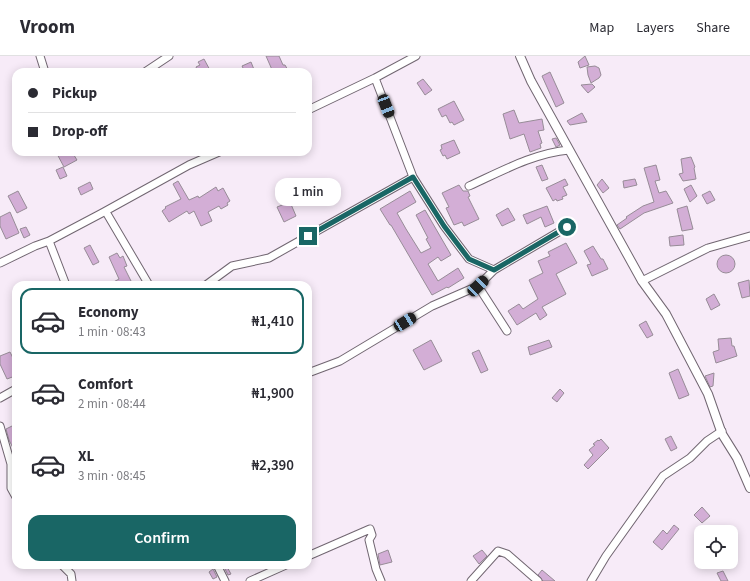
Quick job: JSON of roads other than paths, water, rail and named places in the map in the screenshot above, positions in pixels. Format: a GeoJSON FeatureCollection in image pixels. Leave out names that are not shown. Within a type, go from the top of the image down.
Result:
{"type":"FeatureCollection","features":[{"type":"Feature","properties":{"kind":"street"},"geometry":{"type":"LineString","coordinates":[[40,56],[44,68]]}},
{"type":"Feature","properties":{"kind":"street"},"geometry":{"type":"LineString","coordinates":[[151,68],[169,56]]}},
{"type":"Feature","properties":{"kind":"street"},"geometry":{"type":"LineString","coordinates":[[312,108],[375,78],[416,56]]}},
{"type":"Feature","properties":{"kind":"street"},"geometry":{"type":"LineString","coordinates":[[520,56],[531,81],[642,281],[666,314],[708,394],[722,431],[737,458],[747,472],[750,488]]}},
{"type":"Feature","properties":{"kind":"street"},"geometry":{"type":"LineString","coordinates":[[375,78],[413,177],[444,226],[469,259],[494,270]]}},
{"type":"Feature","properties":{"kind":"street"},"geometry":{"type":"LineString","coordinates":[[469,186],[514,166],[555,151],[569,150]]}},
{"type":"Feature","properties":{"kind":"street"},"geometry":{"type":"LineString","coordinates":[[0,263],[49,241],[106,212],[189,165],[209,156]]}},
{"type":"Feature","properties":{"kind":"street"},"geometry":{"type":"LineString","coordinates":[[211,281],[232,266],[269,258],[413,177]]}},
{"type":"Feature","properties":{"kind":"street"},"geometry":{"type":"LineString","coordinates":[[106,212],[147,281]]}},
{"type":"Feature","properties":{"kind":"street"},"geometry":{"type":"LineString","coordinates":[[312,372],[340,361],[432,306],[478,286],[494,270],[567,227]]}},
{"type":"Feature","properties":{"kind":"street"},"geometry":{"type":"LineString","coordinates":[[642,281],[708,248],[750,236]]}},
{"type":"Feature","properties":{"kind":"street"},"geometry":{"type":"LineString","coordinates":[[49,241],[64,281]]}},
{"type":"Feature","properties":{"kind":"street"},"geometry":{"type":"LineString","coordinates":[[478,286],[507,331]]}},
{"type":"Feature","properties":{"kind":"street"},"geometry":{"type":"LineString","coordinates":[[0,398],[12,391]]}},
{"type":"Feature","properties":{"kind":"street"},"geometry":{"type":"LineString","coordinates":[[0,426],[11,464],[12,490]]}},
{"type":"Feature","properties":{"kind":"street"},"geometry":{"type":"LineString","coordinates":[[592,581],[606,556],[663,476],[690,458],[707,441],[722,431]]}},
{"type":"Feature","properties":{"kind":"street"},"geometry":{"type":"LineString","coordinates":[[312,554],[370,529],[372,535],[369,540],[376,569],[381,581]]}},
{"type":"Feature","properties":{"kind":"street"},"geometry":{"type":"LineString","coordinates":[[471,581],[498,551],[507,554],[538,581]]}},
{"type":"Feature","properties":{"kind":"street"},"geometry":{"type":"LineString","coordinates":[[66,569],[71,574],[72,581]]}},
{"type":"Feature","properties":{"kind":"street"},"geometry":{"type":"LineString","coordinates":[[219,569],[225,581]]}},
{"type":"Feature","properties":{"kind":"street"},"geometry":{"type":"LineString","coordinates":[[250,581],[277,569]]}}]}
